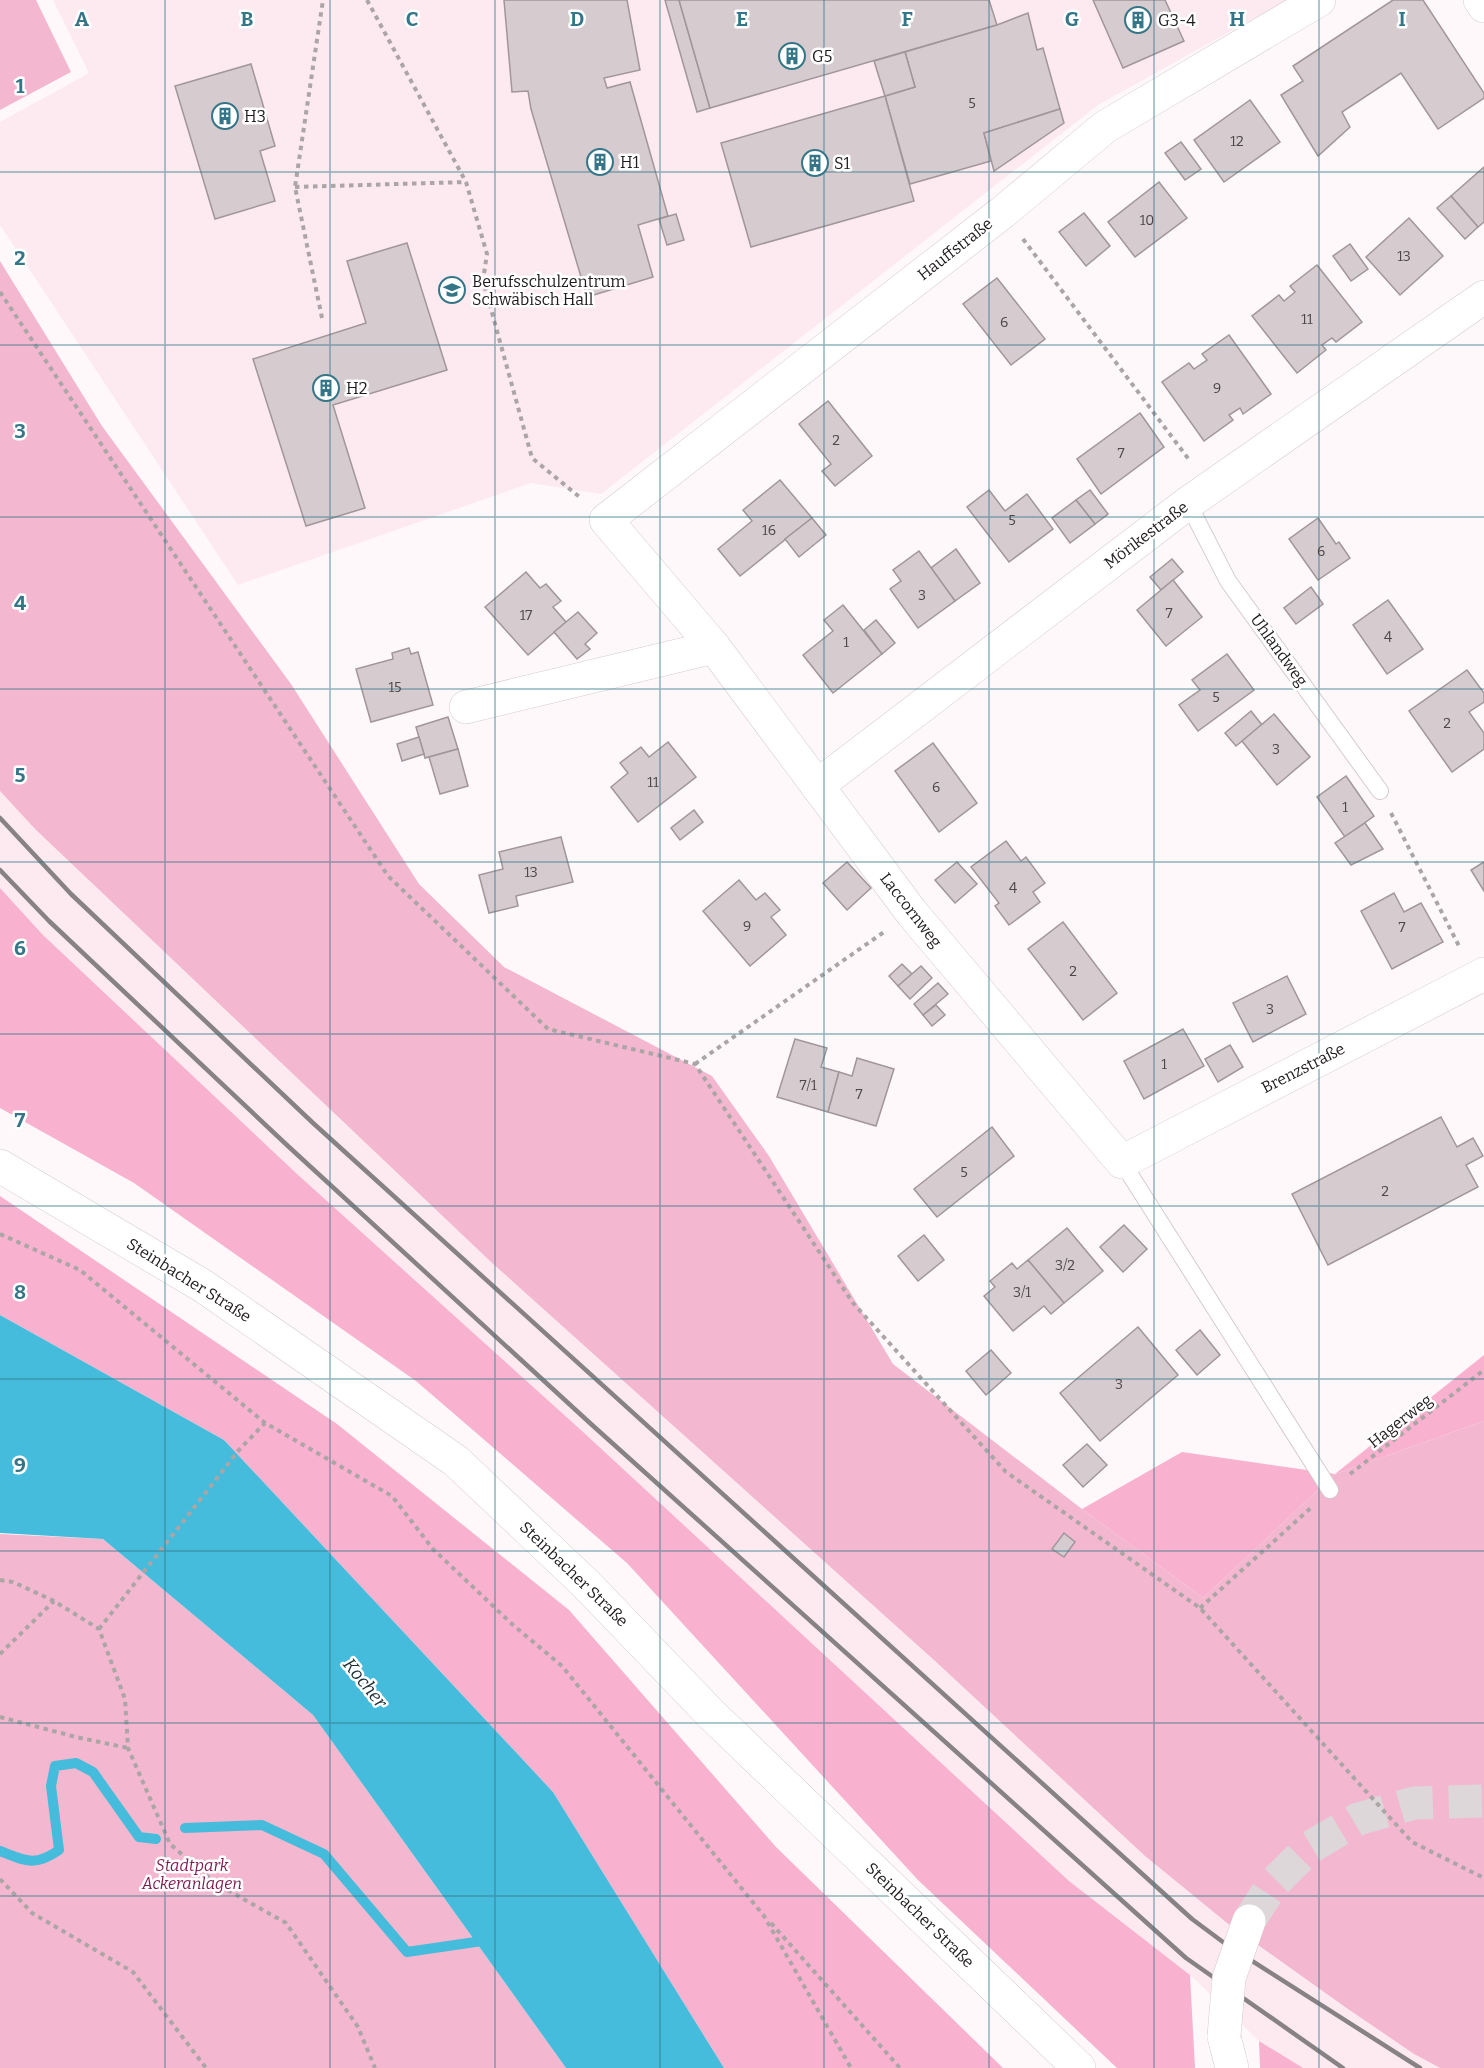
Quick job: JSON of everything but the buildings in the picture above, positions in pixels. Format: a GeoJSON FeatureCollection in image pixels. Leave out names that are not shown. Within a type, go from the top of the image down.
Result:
{"type":"FeatureCollection","features":[{"type":"Feature","properties":{"kind":"street","name":"Hauffstraße"},"geometry":{"type":"LineString","coordinates":[[606,520],[1003,212],[1105,128],[1319,0]]}},
{"type":"Feature","properties":{"kind":"street"},"geometry":{"type":"LineString","coordinates":[[1480,0],[1484,6]]}},
{"type":"Feature","properties":{"kind":"street","name":"Mörikestraße"},"geometry":{"type":"LineString","coordinates":[[817,786],[1199,496],[1484,297]]}},
{"type":"Feature","properties":{"kind":"street","name":"Laccornweg"},"geometry":{"type":"LineString","coordinates":[[606,520],[714,647],[912,913],[1122,1162]]}},
{"type":"Feature","properties":{"kind":"street"},"geometry":{"type":"LineString","coordinates":[[466,707],[714,647]]}},
{"type":"Feature","properties":{"kind":"street","name":"Brenzstraße"},"geometry":{"type":"LineString","coordinates":[[1122,1162],[1480,976]]}},
{"type":"Feature","properties":{"kind":"street","name":"Steinbacher Straße"},"geometry":{"type":"LineString","coordinates":[[0,1166],[203,1286],[456,1461],[586,1584],[710,1713],[1079,2068]]}},
{"type":"Feature","properties":{"kind":"street"},"geometry":{"type":"LineString","coordinates":[[1232,2068],[1224,2036],[1229,1978],[1249,1921]]}},
{"type":"Feature","properties":{"kind":"lane","name":"Uhlandweg"},"geometry":{"type":"LineString","coordinates":[[1199,496],[1228,581],[1380,791]]}},
{"type":"Feature","properties":{"kind":"lane"},"geometry":{"type":"LineString","coordinates":[[1122,1162],[1330,1490]]}},
{"type":"Feature","properties":{"kind":"path"},"geometry":{"type":"LineString","coordinates":[[322,318],[295,187],[323,0]]}},
{"type":"Feature","properties":{"kind":"path"},"geometry":{"type":"LineString","coordinates":[[367,0],[466,182],[487,254],[483,279],[532,458],[606,520]]}},
{"type":"Feature","properties":{"kind":"path"},"geometry":{"type":"LineString","coordinates":[[295,187],[466,182]]}},
{"type":"Feature","properties":{"kind":"path"},"geometry":{"type":"LineString","coordinates":[[1003,212],[1199,496]]}},
{"type":"Feature","properties":{"kind":"path"},"geometry":{"type":"LineString","coordinates":[[0,292],[388,876],[548,1029],[695,1064],[853,1303],[1006,1472],[1200,1608],[1412,1842],[1484,1878]]}},
{"type":"Feature","properties":{"kind":"path"},"geometry":{"type":"LineString","coordinates":[[1380,791],[1480,976]]}},
{"type":"Feature","properties":{"kind":"path"},"geometry":{"type":"LineString","coordinates":[[695,1064],[912,913]]}},
{"type":"Feature","properties":{"kind":"path"},"geometry":{"type":"LineString","coordinates":[[0,1234],[80,1270],[265,1423],[392,1496],[434,1549],[513,1625],[562,1666],[764,1916],[900,2068]]}},
{"type":"Feature","properties":{"kind":"path","name":"Hagerweg"},"geometry":{"type":"LineString","coordinates":[[1200,1608],[1330,1490],[1484,1370]]}},
{"type":"Feature","properties":{"kind":"path"},"geometry":{"type":"LineString","coordinates":[[99,1629],[239,1450],[265,1423]]}},
{"type":"Feature","properties":{"kind":"path"},"geometry":{"type":"LineString","coordinates":[[0,1580],[13,1582],[54,1601],[99,1629],[125,1699],[128,1748],[170,1845],[215,1883],[286,1923],[358,2027],[375,2068]]}},
{"type":"Feature","properties":{"kind":"path"},"geometry":{"type":"LineString","coordinates":[[0,1654],[54,1601]]}},
{"type":"Feature","properties":{"kind":"path"},"geometry":{"type":"LineString","coordinates":[[0,1718],[128,1748]]}},
{"type":"Feature","properties":{"kind":"path"},"geometry":{"type":"LineString","coordinates":[[0,1879],[32,1913],[133,1972],[206,2068]]}},
{"type":"Feature","properties":{"kind":"path"},"geometry":{"type":"LineString","coordinates":[[764,1916],[851,2068]]}},
{"type":"Feature","properties":{"kind":"shaded area","name":"Berufsschulzentrum Schwäbisch Hall"},"geometry":{"type":"Polygon","coordinates":[[[53,0],[1287,0],[1098,105],[601,494],[531,483],[238,585],[0,225],[0,122],[89,73],[53,0]]]}},
{"type":"Feature","properties":{"kind":"shaded area"},"geometry":{"type":"Polygon","coordinates":[[[0,791],[35,829],[491,1262],[935,1661],[1145,1856],[1227,1923],[1414,2054],[1440,2068],[1303,2068],[1259,2041],[1190,1975],[1069,1881],[582,1431],[296,1173],[43,935],[0,888],[0,791]]]}},
{"type":"Feature","properties":{"kind":"shaded area"},"geometry":{"type":"Polygon","coordinates":[[[0,888],[43,935],[296,1173],[582,1431],[1069,1881],[1190,1975],[1195,2068],[1117,2068],[918,1880],[627,1563],[416,1381],[134,1183],[0,1108],[0,888]]]}},
{"type":"Feature","properties":{"kind":"shaded area"},"geometry":{"type":"Polygon","coordinates":[[[0,1196],[337,1424],[569,1610],[776,1847],[1003,2068],[724,2068],[553,1792],[224,1440],[0,1315],[0,1196]]]}},
{"type":"Feature","properties":{"kind":"shaded area"},"geometry":{"type":"Polygon","coordinates":[[[1484,1355],[1484,1421],[1335,1474],[1484,1355]]]}},
{"type":"Feature","properties":{"kind":"shaded area"},"geometry":{"type":"Polygon","coordinates":[[[1182,1452],[1335,1474],[1203,1598],[1082,1509],[1182,1452]]]}},
{"type":"Feature","properties":{"kind":"shaded area"},"geometry":{"type":"Polygon","coordinates":[[[1259,2041],[1300,2066],[1303,2068],[1260,2068],[1259,2041]]]}},
{"type":"Feature","properties":{"kind":"green space"},"geometry":{"type":"Polygon","coordinates":[[[0,0],[36,0],[71,72],[0,110],[0,0]]]}},
{"type":"Feature","properties":{"kind":"green space"},"geometry":{"type":"Polygon","coordinates":[[[0,261],[102,426],[291,684],[419,884],[504,967],[712,1076],[769,1156],[893,1364],[1082,1509],[1203,1598],[1335,1474],[1484,1421],[1484,2068],[1440,2068],[1414,2054],[1227,1923],[1145,1856],[935,1661],[491,1262],[35,829],[0,791],[0,261]]]}},
{"type":"Feature","properties":{"kind":"green space","name":"Stadtpark Ackeranlagen"},"geometry":{"type":"Polygon","coordinates":[[[0,1534],[103,1539],[313,1715],[566,2068],[0,2068],[0,1534]]]}},
{"type":"Feature","properties":{"kind":"water","name":"Kocher"},"geometry":{"type":"Polygon","coordinates":[[[0,1315],[224,1440],[553,1792],[724,2068],[566,2068],[313,1715],[103,1539],[0,1533],[0,1315]]]}},
{"type":"Feature","properties":{"kind":"waterway"},"geometry":{"type":"LineString","coordinates":[[0,1851],[30,1861],[43,1859],[59,1850],[51,1786],[55,1766],[76,1763],[93,1772],[139,1837],[156,1839]]}},
{"type":"Feature","properties":{"kind":"waterway"},"geometry":{"type":"LineString","coordinates":[[185,1828],[262,1825],[324,1854],[407,1952],[489,1940]]}},
{"type":"Feature","properties":{"kind":"tunnel"},"geometry":{"type":"LineString","coordinates":[[1249,1921],[1273,1884],[1309,1848],[1358,1819],[1414,1803],[1484,1801]]}},
{"type":"Feature","properties":{"kind":"railway"},"geometry":{"type":"LineString","coordinates":[[0,818],[71,894],[313,1123],[1192,1919],[1227,1945],[1420,2068]]}},
{"type":"Feature","properties":{"kind":"railway"},"geometry":{"type":"LineString","coordinates":[[0,870],[49,921],[289,1147],[591,1424],[1186,1958],[1343,2068]]}},
{"type":"Feature","properties":{"kind":"place","name":"G3-4"},"geometry":{"type":"Point","coordinates":[1138,20]}},
{"type":"Feature","properties":{"kind":"place","name":"G5"},"geometry":{"type":"Point","coordinates":[792,56]}},
{"type":"Feature","properties":{"kind":"place","name":"H3"},"geometry":{"type":"Point","coordinates":[225,116]}},
{"type":"Feature","properties":{"kind":"place","name":"H1"},"geometry":{"type":"Point","coordinates":[600,162]}},
{"type":"Feature","properties":{"kind":"place","name":"S1"},"geometry":{"type":"Point","coordinates":[815,163]}},
{"type":"Feature","properties":{"kind":"place","name":"Berufsschulzentrum Schwäbisch Hall"},"geometry":{"type":"Point","coordinates":[452,290]}},
{"type":"Feature","properties":{"kind":"place","name":"H2"},"geometry":{"type":"Point","coordinates":[326,388]}}]}
